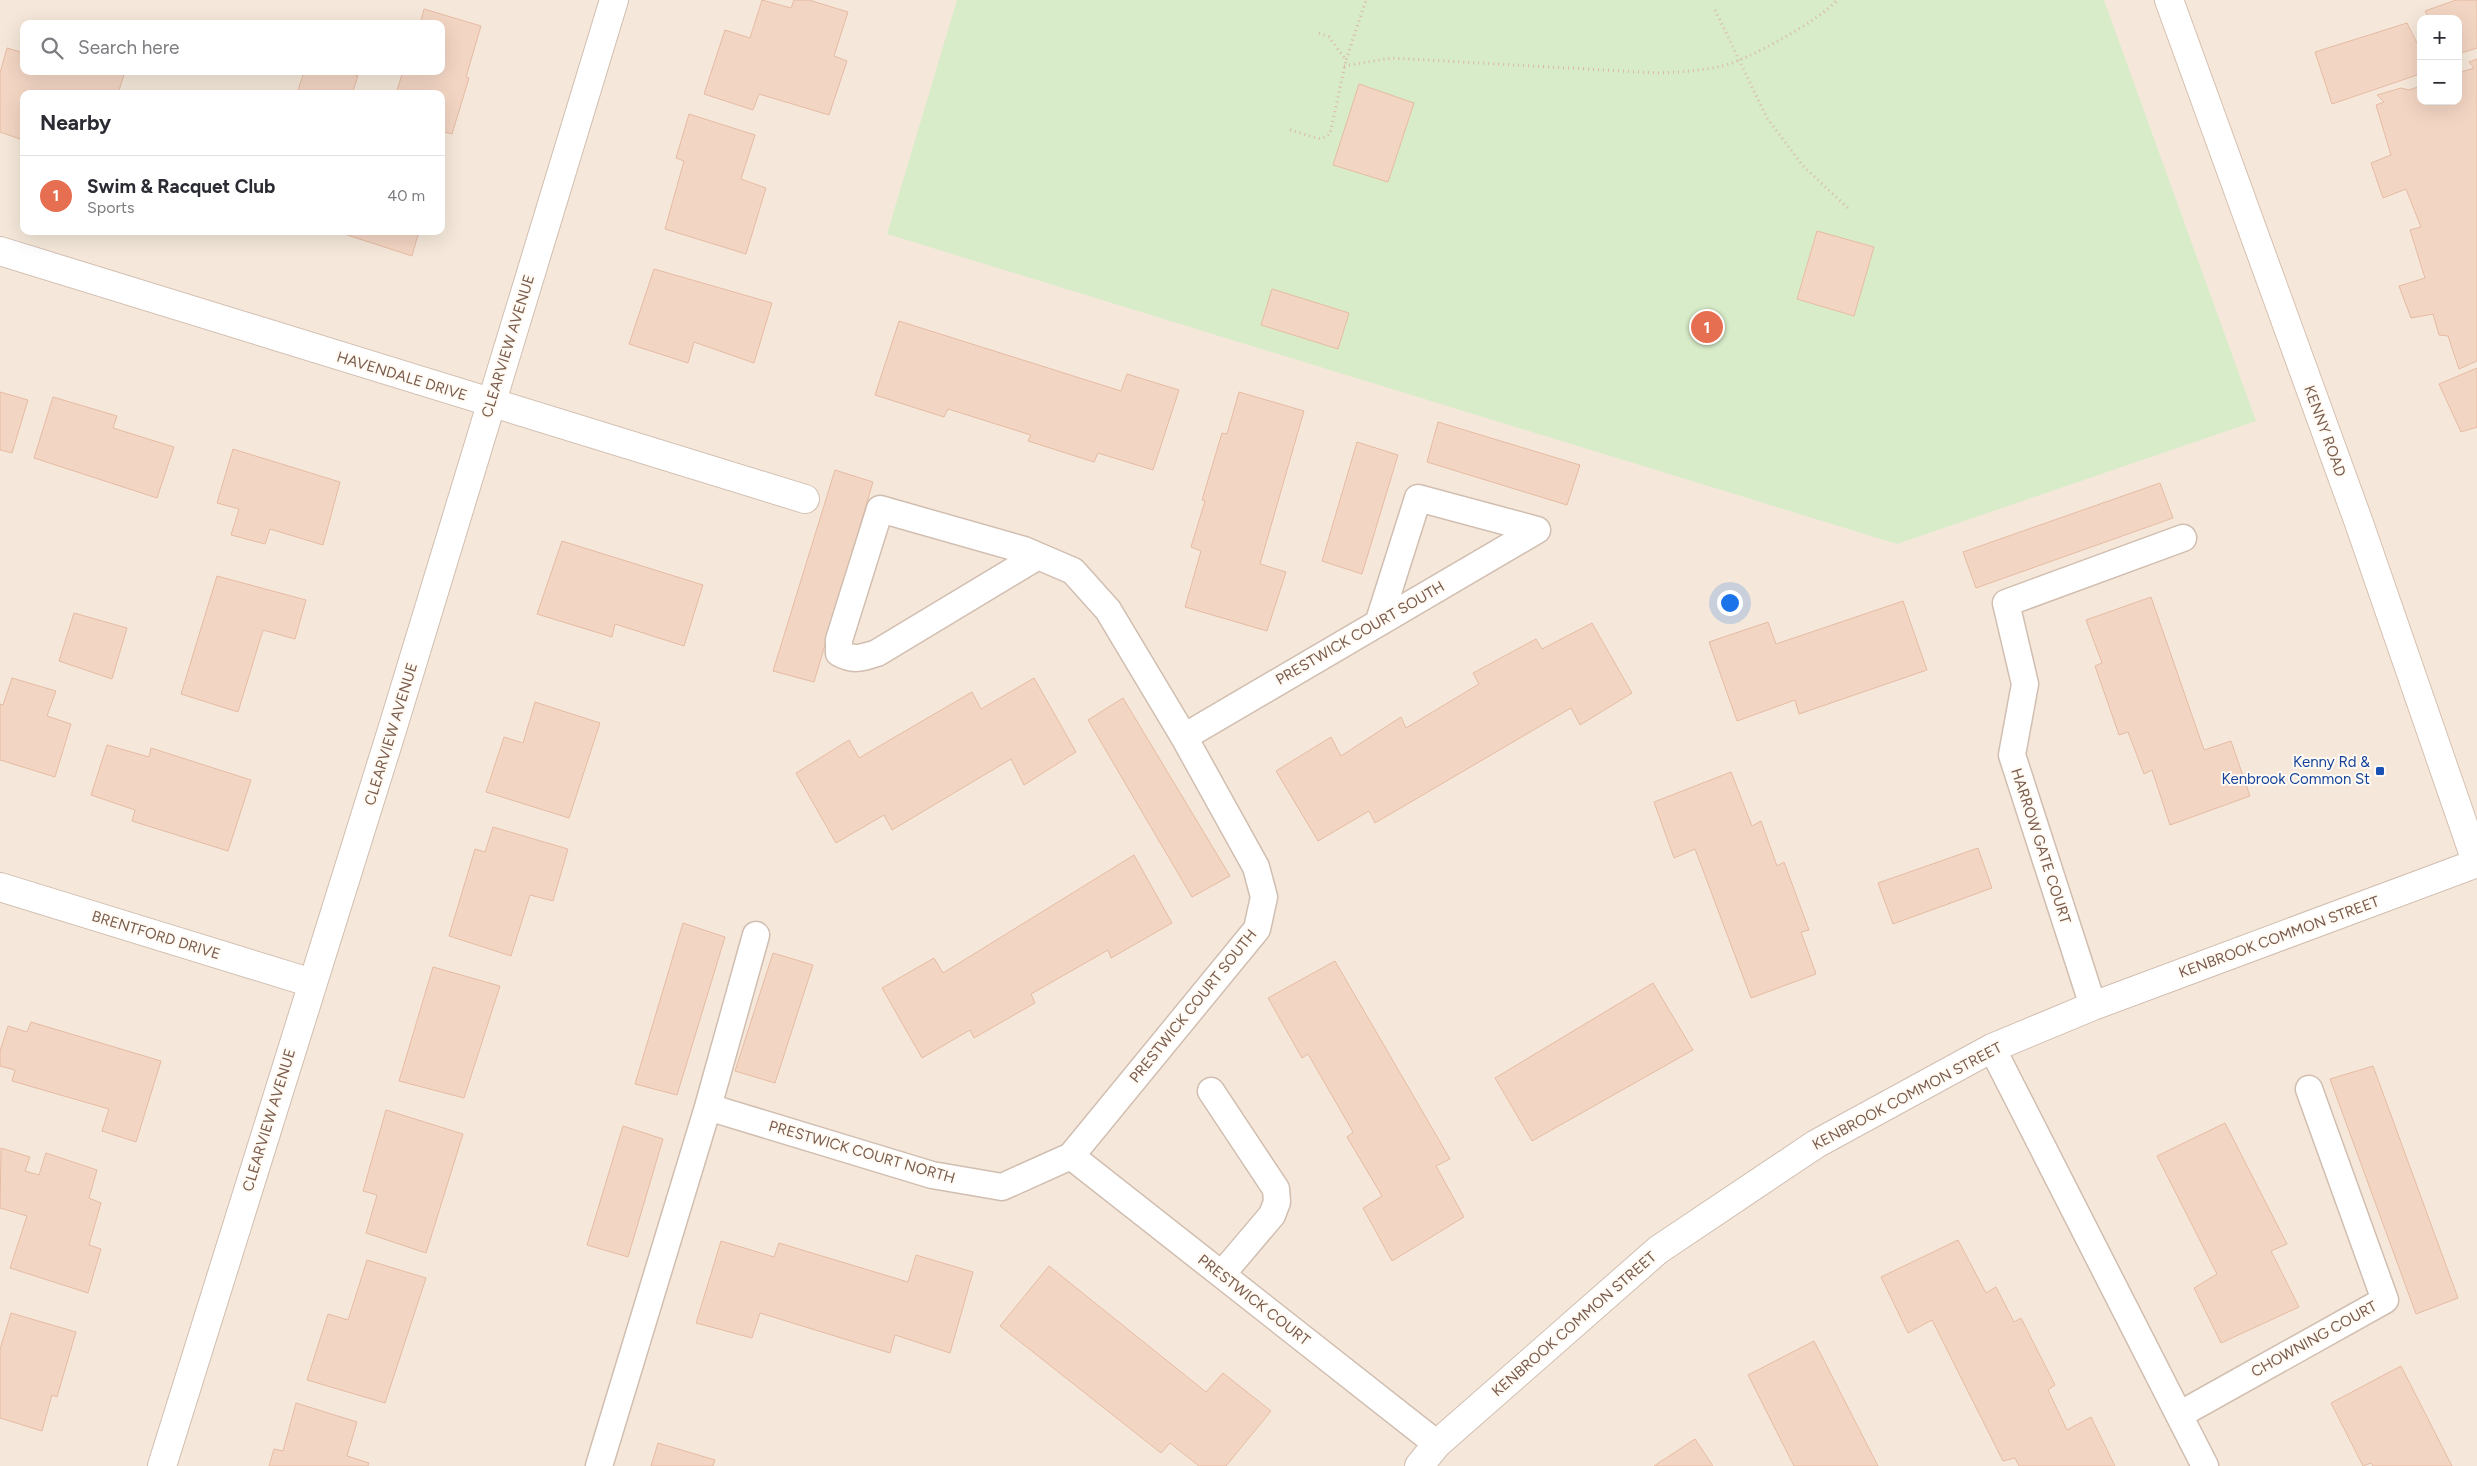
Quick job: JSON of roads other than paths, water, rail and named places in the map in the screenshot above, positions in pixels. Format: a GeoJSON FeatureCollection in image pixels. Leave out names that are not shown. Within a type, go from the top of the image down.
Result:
{"type":"FeatureCollection","features":[{"type":"Feature","properties":{"kind":"street","name":"CLEARVIEW AVENUE"},"geometry":{"type":"LineString","coordinates":[[162,1466],[392,730],[614,0]]}},
{"type":"Feature","properties":{"kind":"street","name":"KENNY ROAD"},"geometry":{"type":"LineString","coordinates":[[2169,0],[2359,523],[2477,863]]}},
{"type":"Feature","properties":{"kind":"street","name":"HAVENDALE DRIVE"},"geometry":{"type":"LineString","coordinates":[[0,251],[491,404],[805,498]]}},
{"type":"Feature","properties":{"kind":"street","name":"KENBROOK COMMON STREET"},"geometry":{"type":"LineString","coordinates":[[1419,1466],[1437,1444],[1658,1250],[1816,1144],[1992,1048],[2093,1006],[2477,863]]}},
{"type":"Feature","properties":{"kind":"street","name":"BRENTFORD DRIVE"},"geometry":{"type":"LineString","coordinates":[[0,887],[312,983]]}},
{"type":"Feature","properties":{"kind":"lane","name":"PRESTWICK COURT SOUTH"},"geometry":{"type":"LineString","coordinates":[[1184,737],[1537,530],[1418,498],[1379,621]]}},
{"type":"Feature","properties":{"kind":"lane","name":"PRESTWICK COURT SOUTH"},"geometry":{"type":"LineString","coordinates":[[1038,556],[876,653],[860,659],[846,657],[839,653],[838,640],[880,508],[1038,556],[1073,571],[1108,610],[1184,737],[1256,867],[1264,897],[1257,929],[1071,1156]]}},
{"type":"Feature","properties":{"kind":"lane","name":"HARROW GATE COURT"},"geometry":{"type":"LineString","coordinates":[[2093,1006],[2012,755],[2025,684],[2006,603],[2183,538]]}},
{"type":"Feature","properties":{"kind":"lane"},"geometry":{"type":"LineString","coordinates":[[599,1466],[708,1107],[756,935]]}},
{"type":"Feature","properties":{"kind":"lane"},"geometry":{"type":"LineString","coordinates":[[1992,1048],[2205,1466]]}},
{"type":"Feature","properties":{"kind":"lane","name":"CHOWNING COURT"},"geometry":{"type":"LineString","coordinates":[[2179,1415],[2385,1300],[2309,1089]]}},
{"type":"Feature","properties":{"kind":"lane"},"geometry":{"type":"LineString","coordinates":[[1210,1091],[1276,1189],[1278,1202],[1272,1215],[1222,1274]]}},
{"type":"Feature","properties":{"kind":"lane","name":"PRESTWICK COURT NORTH"},"geometry":{"type":"LineString","coordinates":[[708,1107],[932,1175],[1002,1187],[1071,1156]]}},
{"type":"Feature","properties":{"kind":"lane","name":"PRESTWICK COURT"},"geometry":{"type":"LineString","coordinates":[[1071,1156],[1437,1444]]}},
{"type":"Feature","properties":{"kind":"place","name":"Swim & Racquet Club"},"geometry":{"type":"Point","coordinates":[1707,327]}},
{"type":"Feature","properties":{"kind":"place","name":"Kenny Rd & Kenbrook Common St"},"geometry":{"type":"Point","coordinates":[2380,771]}}]}
